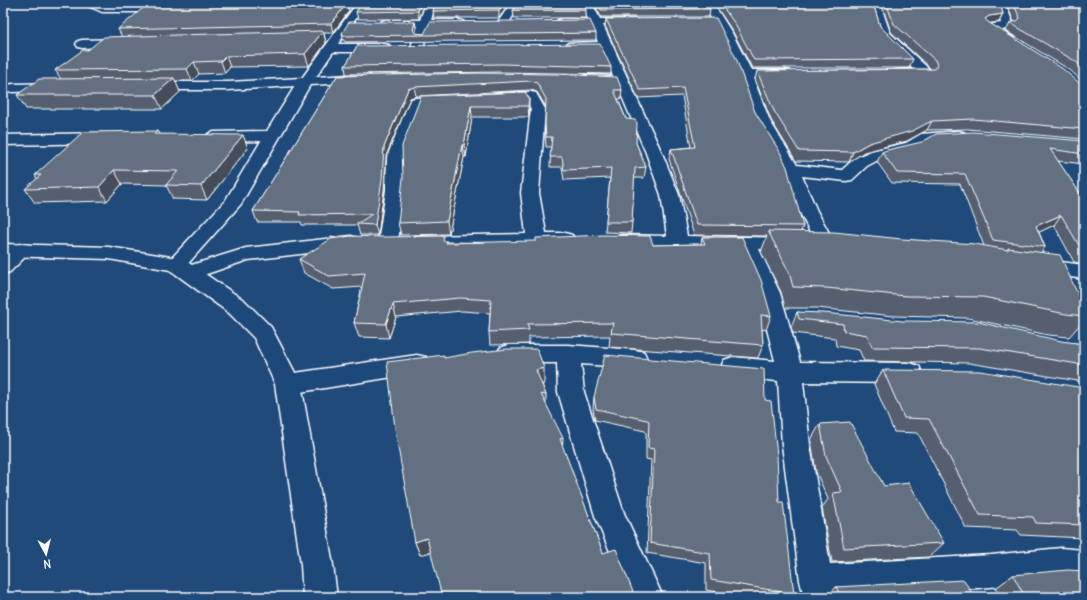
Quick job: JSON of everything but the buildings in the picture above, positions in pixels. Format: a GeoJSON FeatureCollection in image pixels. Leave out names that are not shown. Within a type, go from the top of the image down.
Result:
{"type":"FeatureCollection","features":[{"type":"Feature","properties":{"kind":"street"},"geometry":{"type":"LineString","coordinates":[[90,3],[102,9],[185,9]]}},
{"type":"Feature","properties":{"kind":"street"},"geometry":{"type":"LineString","coordinates":[[408,76],[431,3]]}},
{"type":"Feature","properties":{"kind":"street"},"geometry":{"type":"LineString","coordinates":[[516,3],[500,22],[519,22]]}},
{"type":"Feature","properties":{"kind":"street"},"geometry":{"type":"LineString","coordinates":[[587,3],[596,22],[604,45],[622,81],[654,153],[670,195],[678,241]]}},
{"type":"Feature","properties":{"kind":"street"},"geometry":{"type":"LineString","coordinates":[[708,3],[743,66],[762,121],[791,169],[808,211],[826,245]]}},
{"type":"Feature","properties":{"kind":"street"},"geometry":{"type":"LineString","coordinates":[[875,3],[884,34],[925,73],[888,73]]}},
{"type":"Feature","properties":{"kind":"street"},"geometry":{"type":"LineString","coordinates":[[1000,3],[1008,26],[989,27],[1020,46]]}},
{"type":"Feature","properties":{"kind":"street"},"geometry":{"type":"LineString","coordinates":[[182,269],[232,204],[270,136],[331,41],[356,24],[355,5]]}},
{"type":"Feature","properties":{"kind":"street"},"geometry":{"type":"LineString","coordinates":[[703,21],[719,21]]}},
{"type":"Feature","properties":{"kind":"street"},"geometry":{"type":"LineString","coordinates":[[550,22],[650,22]]}},
{"type":"Feature","properties":{"kind":"street"},"geometry":{"type":"LineString","coordinates":[[378,24],[472,23]]}},
{"type":"Feature","properties":{"kind":"street"},"geometry":{"type":"LineString","coordinates":[[331,41],[398,48],[433,48]]}},
{"type":"Feature","properties":{"kind":"street"},"geometry":{"type":"LineString","coordinates":[[82,44],[137,43]]}},
{"type":"Feature","properties":{"kind":"street"},"geometry":{"type":"LineString","coordinates":[[558,46],[604,45]]}},
{"type":"Feature","properties":{"kind":"street"},"geometry":{"type":"LineString","coordinates":[[745,74],[802,74]]}},
{"type":"Feature","properties":{"kind":"street"},"geometry":{"type":"LineString","coordinates":[[392,77],[424,76]]}},
{"type":"Feature","properties":{"kind":"street"},"geometry":{"type":"LineString","coordinates":[[138,86],[228,86],[306,80],[377,78]]}},
{"type":"Feature","properties":{"kind":"street"},"geometry":{"type":"LineString","coordinates":[[577,78],[622,81]]}},
{"type":"Feature","properties":{"kind":"street"},"geometry":{"type":"LineString","coordinates":[[13,88],[68,87]]}},
{"type":"Feature","properties":{"kind":"street"},"geometry":{"type":"LineString","coordinates":[[388,243],[395,190],[395,157],[416,102],[531,96],[538,109],[530,193],[537,239]]}},
{"type":"Feature","properties":{"kind":"street"},"geometry":{"type":"LineString","coordinates":[[199,137],[270,136]]}},
{"type":"Feature","properties":{"kind":"street"},"geometry":{"type":"LineString","coordinates":[[791,169],[846,176],[861,162],[877,154],[911,147],[927,137],[976,136]]}},
{"type":"Feature","properties":{"kind":"street"},"geometry":{"type":"LineString","coordinates":[[3,140],[119,138]]}},
{"type":"Feature","properties":{"kind":"street"},"geometry":{"type":"LineString","coordinates":[[182,269],[246,254],[354,242],[388,243],[537,239],[746,242],[826,245],[855,248]]}},
{"type":"Feature","properties":{"kind":"street"},"geometry":{"type":"LineString","coordinates":[[746,242],[769,293],[786,317],[796,445],[819,589],[1061,564],[1084,566]]}},
{"type":"Feature","properties":{"kind":"street"},"geometry":{"type":"LineString","coordinates":[[3,267],[13,250],[109,253],[182,269],[237,306],[262,333],[288,384],[317,565],[320,597]]}},
{"type":"Feature","properties":{"kind":"street"},"geometry":{"type":"LineString","coordinates":[[1024,264],[1084,272]]}},
{"type":"Feature","properties":{"kind":"street"},"geometry":{"type":"LineString","coordinates":[[485,356],[508,354],[568,354],[655,361]]}},
{"type":"Feature","properties":{"kind":"street"},"geometry":{"type":"LineString","coordinates":[[568,354],[571,392],[596,473],[610,516],[646,597]]}},
{"type":"Feature","properties":{"kind":"street"},"geometry":{"type":"LineString","coordinates":[[288,384],[438,361]]}},
{"type":"Feature","properties":{"kind":"street"},"geometry":{"type":"LineString","coordinates":[[711,366],[790,372],[932,373]]}}]}
